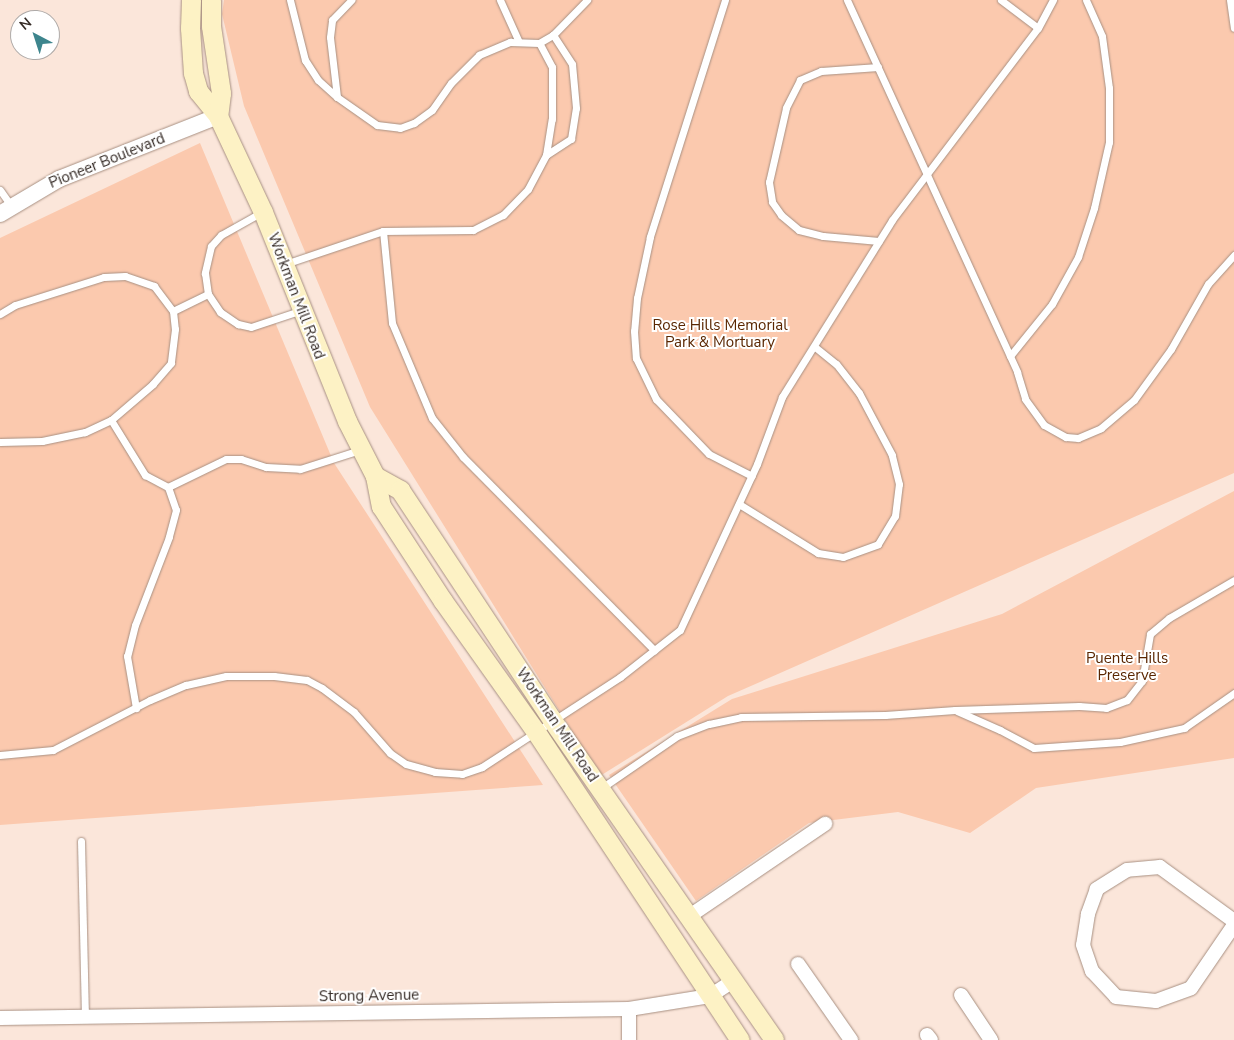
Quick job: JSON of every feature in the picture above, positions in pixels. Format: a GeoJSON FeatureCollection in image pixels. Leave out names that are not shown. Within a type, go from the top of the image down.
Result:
{"type":"FeatureCollection","features":[{"type":"Feature","properties":{"kind":"main road","name":"Workman Mill Road"},"geometry":{"type":"LineString","coordinates":[[191,0],[190,28],[193,73],[198,91],[218,116],[263,212],[304,309],[322,363],[361,450],[375,476],[380,506],[442,601],[536,732],[740,1040]]}},
{"type":"Feature","properties":{"kind":"main road"},"geometry":{"type":"LineString","coordinates":[[211,0],[211,26],[221,93],[218,116]]}},
{"type":"Feature","properties":{"kind":"main road","name":"Workman Mill Road"},"geometry":{"type":"LineString","coordinates":[[375,476],[400,490],[552,720],[774,1040]]}},
{"type":"Feature","properties":{"kind":"street","name":"Pioneer Boulevard"},"geometry":{"type":"LineString","coordinates":[[6,210],[58,179],[218,116]]}},
{"type":"Feature","properties":{"kind":"street"},"geometry":{"type":"LineString","coordinates":[[688,916],[825,824]]}},
{"type":"Feature","properties":{"kind":"street"},"geometry":{"type":"LineString","coordinates":[[1234,921],[1160,868],[1127,870],[1097,889],[1088,914],[1083,945],[1092,971],[1116,997],[1156,1001],[1191,988],[1234,925]]}},
{"type":"Feature","properties":{"kind":"street"},"geometry":{"type":"LineString","coordinates":[[798,964],[851,1040]]}},
{"type":"Feature","properties":{"kind":"street","name":"Strong Avenue"},"geometry":{"type":"LineString","coordinates":[[0,1018],[629,1009],[710,996],[733,981]]}},
{"type":"Feature","properties":{"kind":"street"},"geometry":{"type":"LineString","coordinates":[[961,995],[991,1040]]}},
{"type":"Feature","properties":{"kind":"street"},"geometry":{"type":"LineString","coordinates":[[629,1009],[629,1040]]}},
{"type":"Feature","properties":{"kind":"lane"},"geometry":{"type":"LineString","coordinates":[[290,0],[306,60],[318,80],[337,97],[377,125],[400,128],[414,123],[432,110],[451,83],[479,55],[510,42],[539,43],[553,35],[588,0]]}},
{"type":"Feature","properties":{"kind":"lane"},"geometry":{"type":"LineString","coordinates":[[337,97],[330,37],[332,20],[350,0]]}},
{"type":"Feature","properties":{"kind":"lane"},"geometry":{"type":"LineString","coordinates":[[500,0],[519,42]]}},
{"type":"Feature","properties":{"kind":"lane"},"geometry":{"type":"LineString","coordinates":[[725,0],[650,237],[637,298],[634,331],[636,358],[656,399],[709,454],[752,476]]}},
{"type":"Feature","properties":{"kind":"lane"},"geometry":{"type":"LineString","coordinates":[[847,0],[1010,356],[1025,399],[1044,425],[1066,437],[1078,438],[1101,428],[1134,400],[1171,349],[1208,284],[1234,255]]}},
{"type":"Feature","properties":{"kind":"lane"},"geometry":{"type":"LineString","coordinates":[[1001,0],[1038,28]]}},
{"type":"Feature","properties":{"kind":"lane"},"geometry":{"type":"LineString","coordinates":[[0,756],[53,750],[186,685],[226,676],[274,676],[307,680],[322,688],[342,702],[390,753],[406,764],[435,772],[462,774],[482,767],[620,677],[680,630],[752,476],[782,397],[880,241],[926,175],[1038,28],[1053,0]]}},
{"type":"Feature","properties":{"kind":"lane"},"geometry":{"type":"LineString","coordinates":[[1010,356],[1052,304],[1078,257],[1094,208],[1108,142],[1109,88],[1102,36],[1086,0]]}},
{"type":"Feature","properties":{"kind":"lane"},"geometry":{"type":"LineString","coordinates":[[1230,0],[1234,28]]}},
{"type":"Feature","properties":{"kind":"lane"},"geometry":{"type":"LineString","coordinates":[[546,155],[571,139],[576,108],[572,64],[553,35]]}},
{"type":"Feature","properties":{"kind":"lane"},"geometry":{"type":"LineString","coordinates":[[285,264],[383,231],[473,230],[503,215],[528,189],[544,162],[546,155],[552,119],[552,68],[539,43]]}},
{"type":"Feature","properties":{"kind":"lane"},"geometry":{"type":"LineString","coordinates":[[878,67],[821,71],[800,80],[786,108],[769,182],[772,202],[781,215],[799,230],[823,236],[880,241]]}},
{"type":"Feature","properties":{"kind":"lane"},"geometry":{"type":"LineString","coordinates":[[0,190],[6,210]]}},
{"type":"Feature","properties":{"kind":"lane"},"geometry":{"type":"LineString","coordinates":[[263,212],[221,235],[211,246],[205,273],[208,294],[220,312],[238,324],[251,327],[304,309]]}},
{"type":"Feature","properties":{"kind":"lane"},"geometry":{"type":"LineString","coordinates":[[383,231],[392,323],[432,418],[463,457],[654,650]]}},
{"type":"Feature","properties":{"kind":"lane"},"geometry":{"type":"LineString","coordinates":[[0,314],[15,306],[104,277],[125,276],[154,286],[173,311],[174,341],[171,363],[153,384],[111,420],[85,432],[42,441],[0,442]]}},
{"type":"Feature","properties":{"kind":"lane"},"geometry":{"type":"LineString","coordinates":[[173,311],[208,294]]}},
{"type":"Feature","properties":{"kind":"lane"},"geometry":{"type":"LineString","coordinates":[[739,504],[818,553],[843,557],[878,544],[895,516],[899,484],[892,454],[860,393],[836,364],[814,346]]}},
{"type":"Feature","properties":{"kind":"lane"},"geometry":{"type":"LineString","coordinates":[[111,420],[145,476],[168,486],[176,510],[169,537],[135,625],[127,656],[136,708]]}},
{"type":"Feature","properties":{"kind":"lane"},"geometry":{"type":"LineString","coordinates":[[168,486],[226,459],[241,459],[266,467],[300,469],[361,450]]}},
{"type":"Feature","properties":{"kind":"lane"},"geometry":{"type":"LineString","coordinates":[[600,789],[676,736],[733,719],[885,715],[955,710],[1058,709],[1079,706],[1106,708],[1127,700],[1142,682],[1150,634],[1169,618],[1234,580]]}},
{"type":"Feature","properties":{"kind":"lane"},"geometry":{"type":"LineString","coordinates":[[955,710],[1034,748],[1120,742],[1184,728],[1234,694]]}},
{"type":"Feature","properties":{"kind":"lane"},"geometry":{"type":"LineString","coordinates":[[81,841],[85,1017]]}},
{"type":"Feature","properties":{"kind":"green space","name":"Rose Hills Memorial Park & Mortuary"},"geometry":{"type":"Polygon","coordinates":[[[224,0],[1234,0],[1234,473],[728,696],[600,776],[370,407],[244,106],[222,14],[224,0]]]}},
{"type":"Feature","properties":{"kind":"green space"},"geometry":{"type":"Polygon","coordinates":[[[200,143],[334,463],[543,785],[0,825],[0,238],[200,143]]]}},
{"type":"Feature","properties":{"kind":"green space","name":"Puente Hills Preserve"},"geometry":{"type":"Polygon","coordinates":[[[1234,491],[1234,758],[1036,788],[970,833],[898,812],[809,823],[696,901],[609,775],[732,699],[1002,614],[1234,491]]]}}]}
